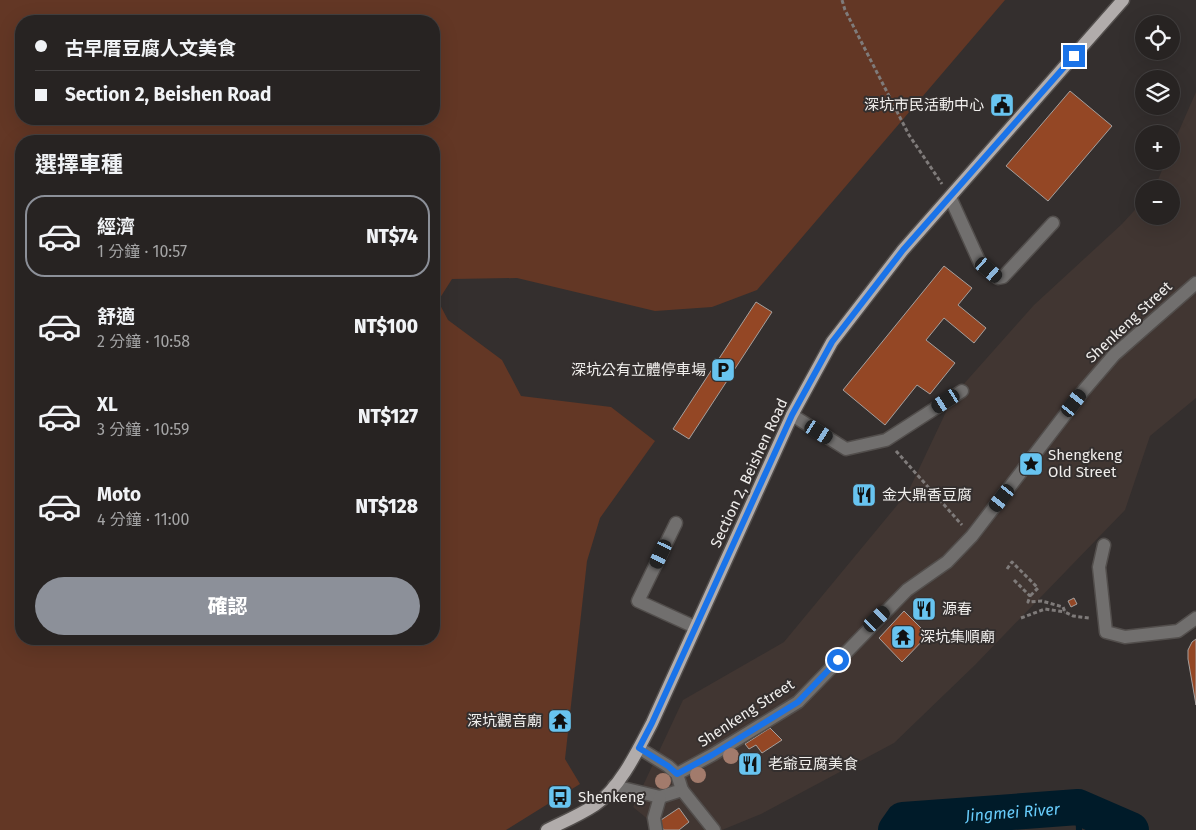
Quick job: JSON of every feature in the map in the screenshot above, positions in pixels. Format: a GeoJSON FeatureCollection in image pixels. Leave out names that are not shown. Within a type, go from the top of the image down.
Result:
{"type":"FeatureCollection","features":[{"type":"Feature","properties":{"kind":"main road","name":"Section 2, Beishen Road"},"geometry":{"type":"LineString","coordinates":[[547,830],[596,804],[614,786],[639,748],[792,415],[832,342],[903,250],[1123,0]]}},
{"type":"Feature","properties":{"kind":"street"},"geometry":{"type":"LineString","coordinates":[[950,197],[980,263],[998,278],[1003,277],[1053,224]]}},
{"type":"Feature","properties":{"kind":"street","name":"Shenkeng Street"},"geometry":{"type":"LineString","coordinates":[[677,774],[712,755],[798,702],[907,590],[947,562],[972,536],[1084,390],[1114,355],[1196,283]]}},
{"type":"Feature","properties":{"kind":"street"},"geometry":{"type":"LineString","coordinates":[[792,415],[846,449],[886,440],[962,391]]}},
{"type":"Feature","properties":{"kind":"street"},"geometry":{"type":"LineString","coordinates":[[676,523],[638,601],[695,627]]}},
{"type":"Feature","properties":{"kind":"street"},"geometry":{"type":"LineString","coordinates":[[1104,545],[1099,567],[1106,632],[1125,637],[1178,630],[1196,618]]}},
{"type":"Feature","properties":{"kind":"street"},"geometry":{"type":"LineString","coordinates":[[639,748],[668,766],[677,774],[682,790],[714,830]]}},
{"type":"Feature","properties":{"kind":"street"},"geometry":{"type":"LineString","coordinates":[[614,786],[660,797],[682,790]]}},
{"type":"Feature","properties":{"kind":"street"},"geometry":{"type":"LineString","coordinates":[[656,830],[654,818],[660,797]]}},
{"type":"Feature","properties":{"kind":"path"},"geometry":{"type":"LineString","coordinates":[[842,0],[845,10],[909,135],[950,197]]}},
{"type":"Feature","properties":{"kind":"path"},"geometry":{"type":"LineString","coordinates":[[886,440],[972,536]]}},
{"type":"Feature","properties":{"kind":"path"},"geometry":{"type":"LineString","coordinates":[[1007,568],[1012,562],[1038,588],[1030,596],[1028,602],[1042,601],[1063,607],[1065,612]]}},
{"type":"Feature","properties":{"kind":"path"},"geometry":{"type":"LineString","coordinates":[[1014,580],[1030,596]]}},
{"type":"Feature","properties":{"kind":"path"},"geometry":{"type":"LineString","coordinates":[[1021,618],[1045,609],[1065,612],[1073,616]]}},
{"type":"Feature","properties":{"kind":"shaded area"},"geometry":{"type":"Polygon","coordinates":[[[0,0],[1005,0],[757,290],[712,307],[655,311],[517,278],[452,279],[440,298],[440,135],[15,135],[15,645],[440,645],[440,305],[448,320],[502,360],[521,396],[611,407],[655,441],[600,518],[587,561],[565,759],[580,784],[506,830],[0,830],[0,0]]]}},
{"type":"Feature","properties":{"kind":"shaded area","name":"Shengkeng Old Street"},"geometry":{"type":"Polygon","coordinates":[[[1196,92],[1196,398],[1150,436],[1125,510],[975,665],[894,743],[761,814],[722,830],[661,830],[633,807],[683,700],[784,642],[908,492],[954,395],[1034,305],[1135,210],[1135,225],[1180,225],[1180,180],[1158,180],[1162,170],[1180,170],[1180,128],[1196,92]]]}},
{"type":"Feature","properties":{"kind":"building"},"geometry":{"type":"Polygon","coordinates":[[[1070,91],[1112,126],[1048,201],[1006,166],[1070,91]]]}},
{"type":"Feature","properties":{"kind":"building"},"geometry":{"type":"Polygon","coordinates":[[[944,266],[972,288],[958,305],[986,328],[974,343],[944,318],[926,340],[955,363],[930,394],[917,385],[885,425],[843,390],[944,266]]]}},
{"type":"Feature","properties":{"kind":"building","name":"深坑公有立體停車場"},"geometry":{"type":"Polygon","coordinates":[[[756,302],[772,312],[689,439],[673,429],[756,302]]]}},
{"type":"Feature","properties":{"kind":"building"},"geometry":{"type":"Polygon","coordinates":[[[1074,598],[1077,604],[1071,607],[1068,601],[1074,598]]]}},
{"type":"Feature","properties":{"kind":"building","name":"深坑集順廟"},"geometry":{"type":"Polygon","coordinates":[[[904,611],[928,635],[902,662],[879,638],[904,611]]]}},
{"type":"Feature","properties":{"kind":"building"},"geometry":{"type":"Polygon","coordinates":[[[1196,639],[1196,705],[1188,650],[1196,639]]]}},
{"type":"Feature","properties":{"kind":"building"},"geometry":{"type":"Polygon","coordinates":[[[770,728],[782,740],[762,753],[756,745],[749,749],[745,744],[770,728]]]}},
{"type":"Feature","properties":{"kind":"building"},"geometry":{"type":"Polygon","coordinates":[[[679,808],[689,822],[679,830],[664,830],[658,822],[679,808]]]}},
{"type":"Feature","properties":{"kind":"waterway"},"geometry":{"type":"LineString","coordinates":[[1078,807],[1079,830]]}},
{"type":"Feature","properties":{"kind":"waterway","name":"Jingmei River"},"geometry":{"type":"LineString","coordinates":[[896,830],[903,820],[1078,807],[1131,830]]}},
{"type":"Feature","properties":{"kind":"place","name":"深坑市民活動中心"},"geometry":{"type":"Point","coordinates":[1002,105]}},
{"type":"Feature","properties":{"kind":"place","name":"深坑公有立體停車場"},"geometry":{"type":"Point","coordinates":[723,370]}},
{"type":"Feature","properties":{"kind":"place","name":"Shengkeng Old Street"},"geometry":{"type":"Point","coordinates":[1031,464]}},
{"type":"Feature","properties":{"kind":"place","name":"金大鼎香豆腐"},"geometry":{"type":"Point","coordinates":[864,495]}},
{"type":"Feature","properties":{"kind":"place","name":"源春"},"geometry":{"type":"Point","coordinates":[924,609]}},
{"type":"Feature","properties":{"kind":"place","name":"深坑集順廟"},"geometry":{"type":"Point","coordinates":[903,637]}},
{"type":"Feature","properties":{"kind":"place","name":"深坑觀音廟"},"geometry":{"type":"Point","coordinates":[560,721]}},
{"type":"Feature","properties":{"kind":"place","name":"老爺豆腐美食"},"geometry":{"type":"Point","coordinates":[750,764]}},
{"type":"Feature","properties":{"kind":"place","name":"Shenkeng"},"geometry":{"type":"Point","coordinates":[560,797]}},
{"type":"Feature","properties":{"kind":"route"},"geometry":{"type":"LineString","coordinates":[[838,660],[798,702],[712,755],[677,774],[668,766],[639,748],[792,415],[832,342],[903,250],[1074,56]]}}]}
